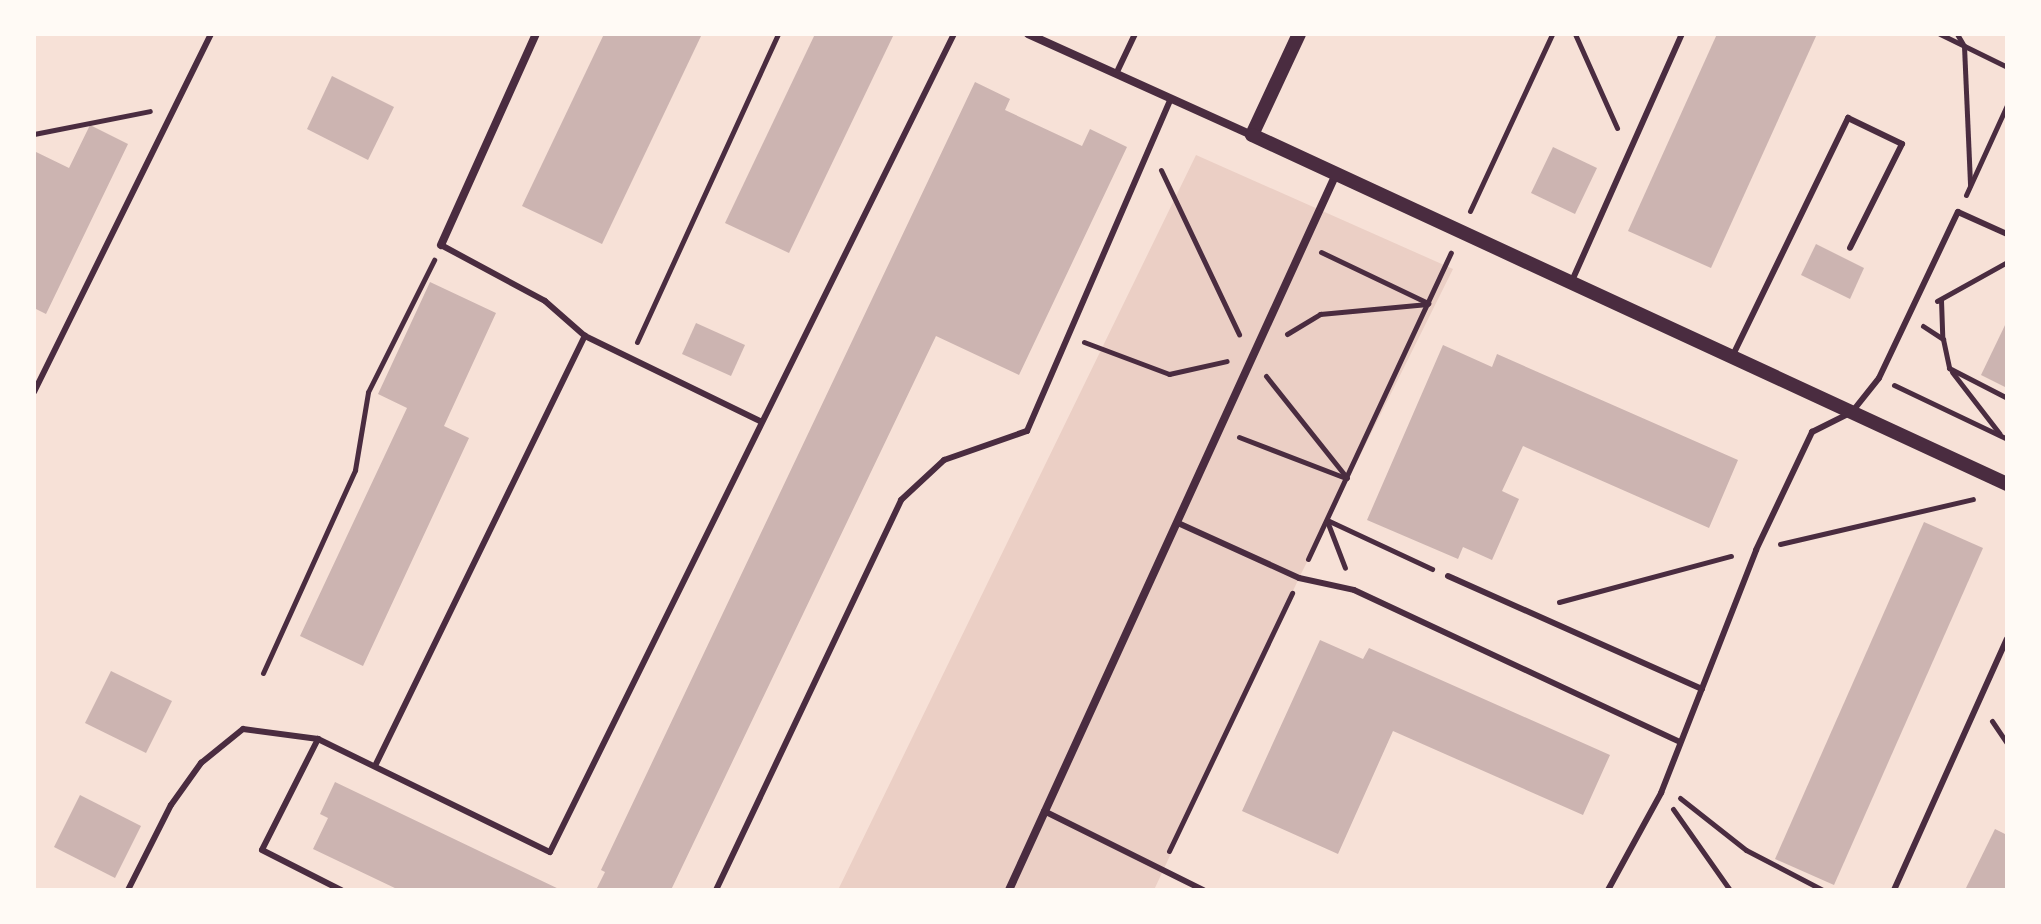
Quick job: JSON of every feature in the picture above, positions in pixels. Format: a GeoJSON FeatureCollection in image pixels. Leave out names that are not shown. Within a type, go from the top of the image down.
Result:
{"type":"FeatureCollection","features":[{"type":"Feature","properties":{"kind":"street"},"geometry":{"type":"LineString","coordinates":[[441,245],[536,34]]}},
{"type":"Feature","properties":{"kind":"street"},"geometry":{"type":"LineString","coordinates":[[1028,34],[2007,484]]}},
{"type":"Feature","properties":{"kind":"street"},"geometry":{"type":"LineString","coordinates":[[1252,135],[1299,34]]}},
{"type":"Feature","properties":{"kind":"street"},"geometry":{"type":"LineString","coordinates":[[1009,890],[1178,523],[1250,356],[1336,174]]}},
{"type":"Feature","properties":{"kind":"lane"},"geometry":{"type":"LineString","coordinates":[[34,392],[211,34]]}},
{"type":"Feature","properties":{"kind":"lane"},"geometry":{"type":"LineString","coordinates":[[128,890],[171,805],[201,763],[243,729],[318,739],[550,852],[760,421],[954,34]]}},
{"type":"Feature","properties":{"kind":"lane"},"geometry":{"type":"LineString","coordinates":[[1116,74],[1135,34]]}},
{"type":"Feature","properties":{"kind":"lane"},"geometry":{"type":"LineString","coordinates":[[1571,283],[1682,34]]}},
{"type":"Feature","properties":{"kind":"lane"},"geometry":{"type":"LineString","coordinates":[[716,890],[901,500],[944,460],[1027,431],[1171,99]]}},
{"type":"Feature","properties":{"kind":"lane"},"geometry":{"type":"LineString","coordinates":[[1732,357],[1848,118],[1902,144],[1850,248]]}},
{"type":"Feature","properties":{"kind":"lane"},"geometry":{"type":"LineString","coordinates":[[1608,890],[1661,793],[1756,550],[1812,432],[1852,412],[1879,378],[1958,212],[2007,234]]}},
{"type":"Feature","properties":{"kind":"lane"},"geometry":{"type":"LineString","coordinates":[[441,245],[545,301],[585,336],[760,421]]}},
{"type":"Feature","properties":{"kind":"lane"},"geometry":{"type":"LineString","coordinates":[[375,766],[585,336]]}},
{"type":"Feature","properties":{"kind":"lane"},"geometry":{"type":"LineString","coordinates":[[1178,523],[1299,578],[1354,590],[1680,742]]}},
{"type":"Feature","properties":{"kind":"lane"},"geometry":{"type":"LineString","coordinates":[[1448,576],[1528,615],[1702,689]]}},
{"type":"Feature","properties":{"kind":"lane"},"geometry":{"type":"LineString","coordinates":[[1894,890],[2007,639]]}},
{"type":"Feature","properties":{"kind":"lane"},"geometry":{"type":"LineString","coordinates":[[318,739],[262,850],[341,890]]}},
{"type":"Feature","properties":{"kind":"lane"},"geometry":{"type":"LineString","coordinates":[[1044,811],[1203,890]]}},
{"type":"Feature","properties":{"kind":"path"},"geometry":{"type":"LineString","coordinates":[[630,357],[778,34]]}},
{"type":"Feature","properties":{"kind":"path"},"geometry":{"type":"LineString","coordinates":[[1160,870],[1347,478],[1552,34]]}},
{"type":"Feature","properties":{"kind":"path"},"geometry":{"type":"LineString","coordinates":[[1575,34],[1628,154]]}},
{"type":"Feature","properties":{"kind":"path"},"geometry":{"type":"LineString","coordinates":[[1940,34],[2007,67]]}},
{"type":"Feature","properties":{"kind":"path"},"geometry":{"type":"LineString","coordinates":[[1957,34],[1964,46],[1970,185]]}},
{"type":"Feature","properties":{"kind":"path"},"geometry":{"type":"LineString","coordinates":[[1958,212],[2007,105]]}},
{"type":"Feature","properties":{"kind":"path"},"geometry":{"type":"LineString","coordinates":[[34,134],[175,106]]}},
{"type":"Feature","properties":{"kind":"path"},"geometry":{"type":"LineString","coordinates":[[1150,148],[1250,356],[1347,478]]}},
{"type":"Feature","properties":{"kind":"path"},"geometry":{"type":"LineString","coordinates":[[1303,244],[1428,304]]}},
{"type":"Feature","properties":{"kind":"path"},"geometry":{"type":"LineString","coordinates":[[263,673],[355,470],[368,392],[441,245]]}},
{"type":"Feature","properties":{"kind":"path"},"geometry":{"type":"LineString","coordinates":[[2004,438],[1949,368],[1943,339],[1908,316],[2007,262]]}},
{"type":"Feature","properties":{"kind":"path"},"geometry":{"type":"LineString","coordinates":[[1068,336],[1169,374],[1250,356],[1320,314],[1428,304]]}},
{"type":"Feature","properties":{"kind":"path"},"geometry":{"type":"LineString","coordinates":[[1949,368],[2007,398]]}},
{"type":"Feature","properties":{"kind":"path"},"geometry":{"type":"LineString","coordinates":[[1879,378],[2004,438]]}},
{"type":"Feature","properties":{"kind":"path"},"geometry":{"type":"LineString","coordinates":[[1218,429],[1347,478]]}},
{"type":"Feature","properties":{"kind":"path"},"geometry":{"type":"LineString","coordinates":[[1528,615],[1541,607],[1756,550],[1973,499]]}},
{"type":"Feature","properties":{"kind":"path"},"geometry":{"type":"LineString","coordinates":[[1327,520],[1448,576]]}},
{"type":"Feature","properties":{"kind":"path"},"geometry":{"type":"LineString","coordinates":[[1327,520],[1354,590]]}},
{"type":"Feature","properties":{"kind":"path"},"geometry":{"type":"LineString","coordinates":[[1664,785],[1746,850],[1823,890]]}},
{"type":"Feature","properties":{"kind":"path"},"geometry":{"type":"LineString","coordinates":[[1661,793],[1730,890]]}},
{"type":"Feature","properties":{"kind":"shaded area"},"geometry":{"type":"Polygon","coordinates":[[[1196,155],[1453,269],[1299,578],[1154,890],[838,890],[1196,155]]]}},
{"type":"Feature","properties":{"kind":"building"},"geometry":{"type":"Polygon","coordinates":[[[604,34],[702,34],[602,244],[522,206],[604,34]]]}},
{"type":"Feature","properties":{"kind":"building"},"geometry":{"type":"Polygon","coordinates":[[[815,34],[894,34],[789,253],[725,223],[815,34]]]}},
{"type":"Feature","properties":{"kind":"building"},"geometry":{"type":"Polygon","coordinates":[[[1717,34],[1817,34],[1711,268],[1628,231],[1717,34]]]}},
{"type":"Feature","properties":{"kind":"building"},"geometry":{"type":"Polygon","coordinates":[[[332,76],[394,107],[368,160],[307,129],[332,76]]]}},
{"type":"Feature","properties":{"kind":"building"},"geometry":{"type":"Polygon","coordinates":[[[975,82],[1010,99],[1005,110],[1082,146],[1090,129],[1127,147],[1019,375],[936,336],[671,890],[596,890],[605,872],[601,870],[975,82]]]}},
{"type":"Feature","properties":{"kind":"building"},"geometry":{"type":"Polygon","coordinates":[[[90,125],[128,144],[46,314],[34,308],[34,151],[69,168],[90,125]]]}},
{"type":"Feature","properties":{"kind":"building"},"geometry":{"type":"Polygon","coordinates":[[[1553,147],[1597,168],[1575,214],[1531,193],[1553,147]]]}},
{"type":"Feature","properties":{"kind":"building"},"geometry":{"type":"Polygon","coordinates":[[[1816,244],[1864,268],[1850,299],[1801,275],[1816,244]]]}},
{"type":"Feature","properties":{"kind":"building"},"geometry":{"type":"Polygon","coordinates":[[[430,282],[496,313],[444,426],[469,438],[363,666],[300,636],[407,408],[378,394],[430,282]]]}},
{"type":"Feature","properties":{"kind":"building"},"geometry":{"type":"Polygon","coordinates":[[[2007,321],[2007,388],[1981,375],[2007,321]]]}},
{"type":"Feature","properties":{"kind":"building"},"geometry":{"type":"Polygon","coordinates":[[[696,323],[745,345],[731,376],[682,354],[696,323]]]}},
{"type":"Feature","properties":{"kind":"building"},"geometry":{"type":"Polygon","coordinates":[[[1443,345],[1492,367],[1497,354],[1738,460],[1709,528],[1523,446],[1502,491],[1519,499],[1492,560],[1463,547],[1458,559],[1367,520],[1443,345]]]}},
{"type":"Feature","properties":{"kind":"building"},"geometry":{"type":"Polygon","coordinates":[[[1924,522],[1983,548],[1834,885],[1775,859],[1924,522]]]}},
{"type":"Feature","properties":{"kind":"building"},"geometry":{"type":"Polygon","coordinates":[[[1320,640],[1363,659],[1369,648],[1610,755],[1583,815],[1393,731],[1338,854],[1242,811],[1320,640]]]}},
{"type":"Feature","properties":{"kind":"building"},"geometry":{"type":"Polygon","coordinates":[[[111,671],[172,701],[146,753],[85,723],[111,671]]]}},
{"type":"Feature","properties":{"kind":"building"},"geometry":{"type":"Polygon","coordinates":[[[335,782],[561,890],[399,890],[313,849],[328,818],[320,814],[335,782]]]}},
{"type":"Feature","properties":{"kind":"building"},"geometry":{"type":"Polygon","coordinates":[[[80,795],[141,826],[115,878],[54,847],[80,795]]]}},
{"type":"Feature","properties":{"kind":"building"},"geometry":{"type":"Polygon","coordinates":[[[1995,829],[2007,835],[2007,890],[1965,890],[1995,829]]]}}]}
